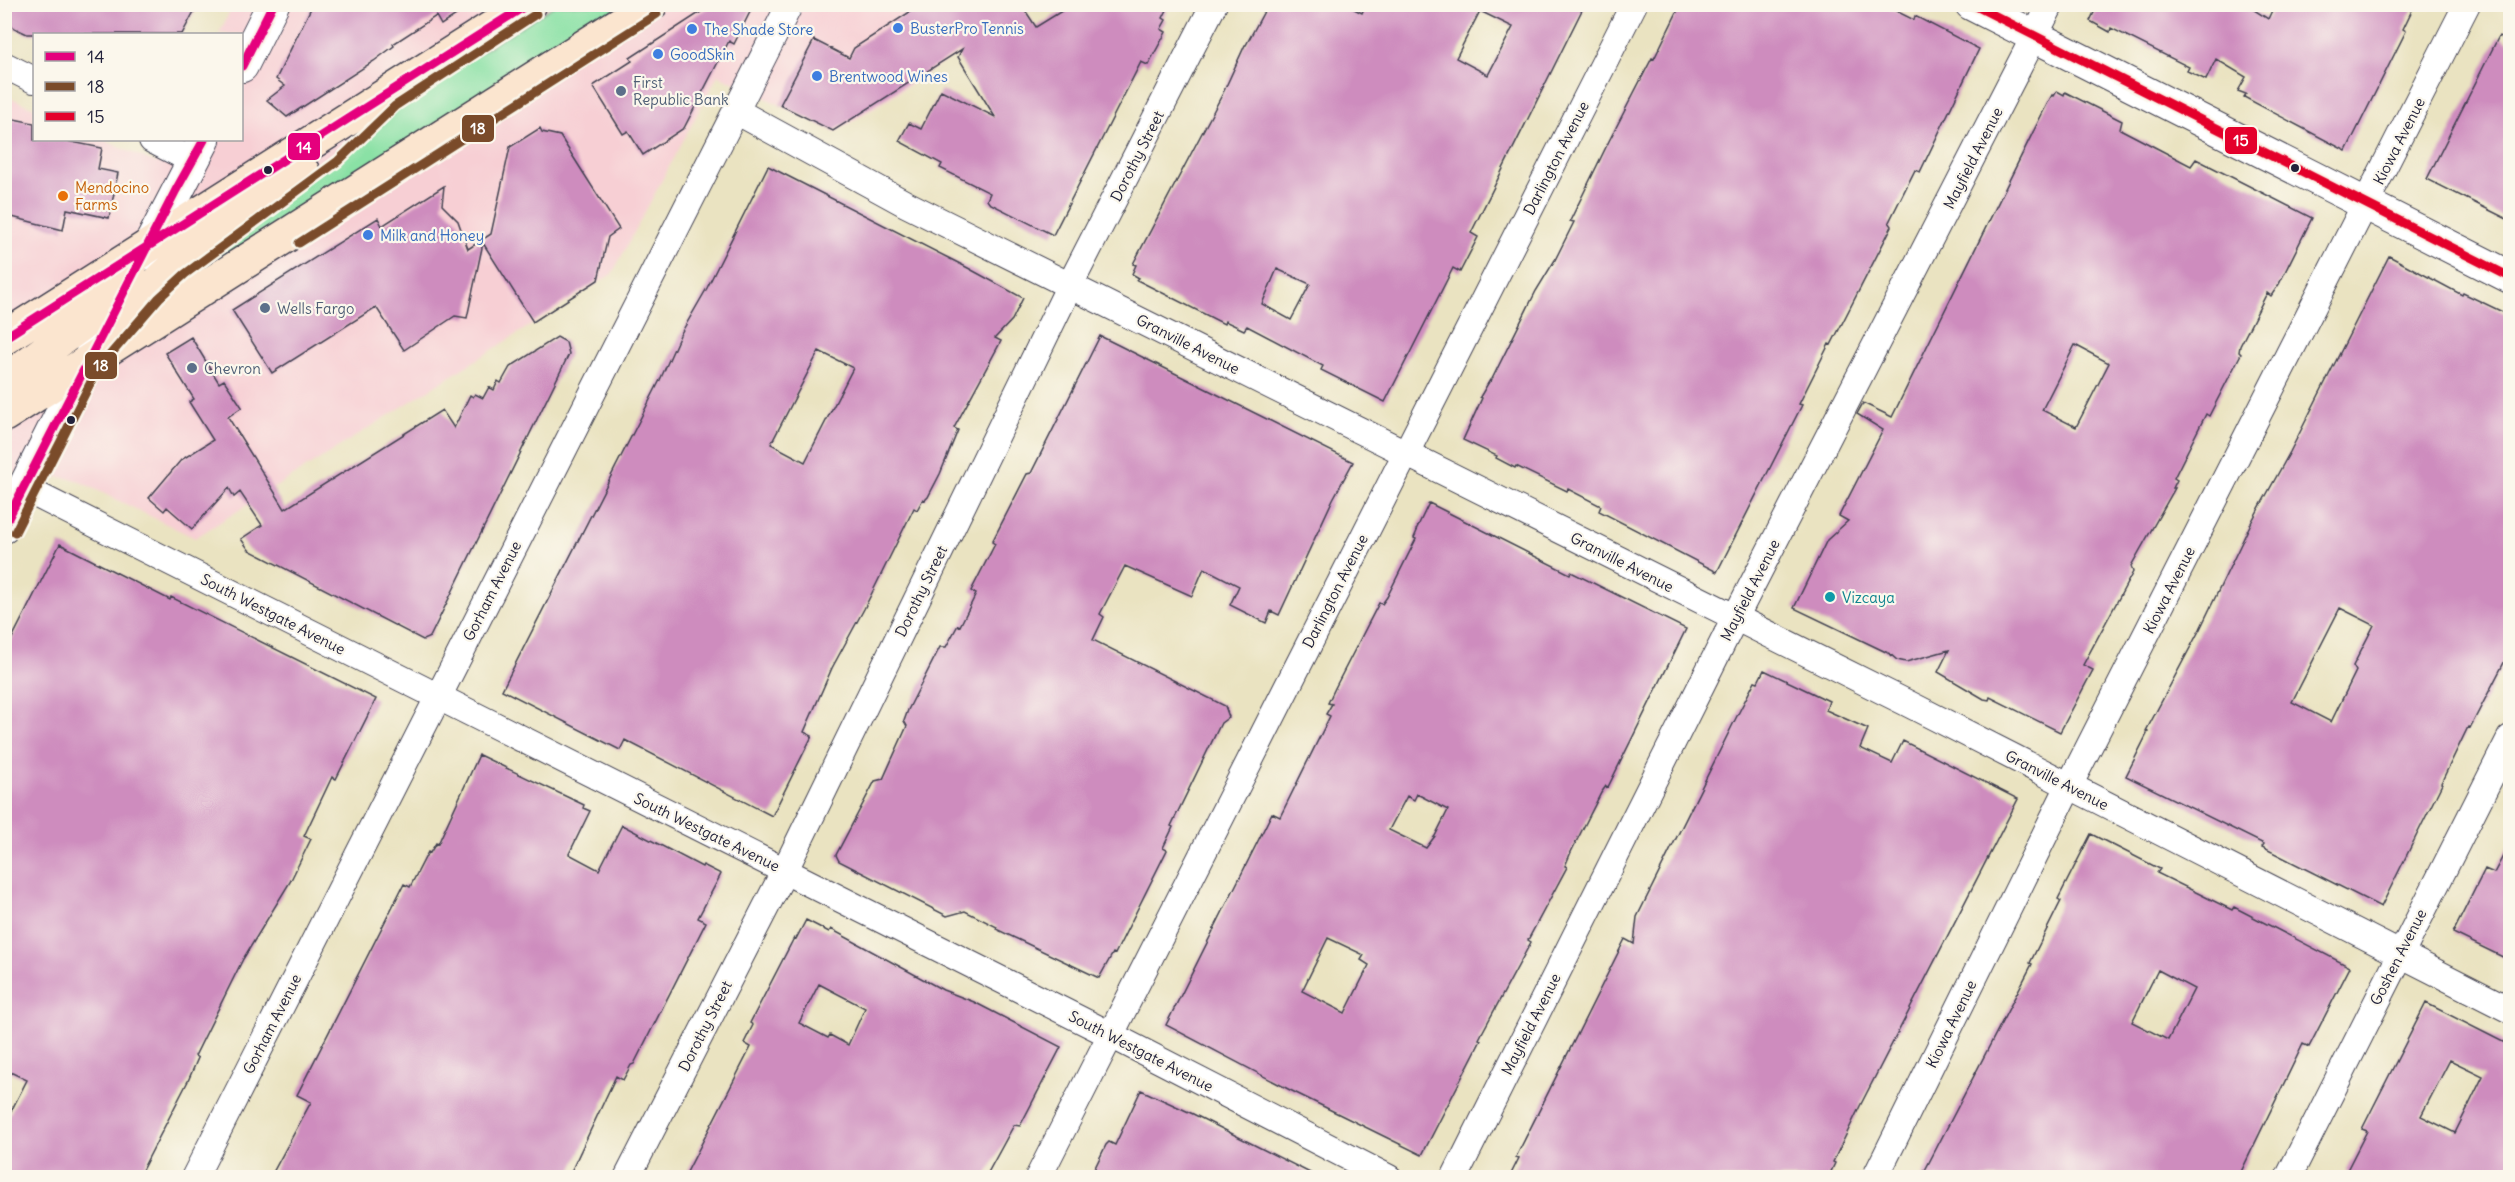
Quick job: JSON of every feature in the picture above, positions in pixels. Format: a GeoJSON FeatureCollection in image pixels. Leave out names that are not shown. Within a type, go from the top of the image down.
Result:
{"type":"FeatureCollection","features":[{"type":"Feature","properties":{"kind":"main road"},"geometry":{"type":"LineString","coordinates":[[4,338],[387,97],[529,4]]}},
{"type":"Feature","properties":{"kind":"main road"},"geometry":{"type":"LineString","coordinates":[[4,415],[651,4]]}},
{"type":"Feature","properties":{"kind":"main road"},"geometry":{"type":"LineString","coordinates":[[87,363],[157,284],[177,265],[331,151],[387,97]]}},
{"type":"Feature","properties":{"kind":"main road"},"geometry":{"type":"LineString","coordinates":[[4,381],[94,315],[148,247]]}},
{"type":"Feature","properties":{"kind":"street"},"geometry":{"type":"LineString","coordinates":[[243,64],[273,4]]}},
{"type":"Feature","properties":{"kind":"street","name":"Gorham Avenue"},"geometry":{"type":"LineString","coordinates":[[194,1178],[790,4]]}},
{"type":"Feature","properties":{"kind":"street","name":"Dorothy Street"},"geometry":{"type":"LineString","coordinates":[[627,1178],[785,870],[1070,285],[1215,4]]}},
{"type":"Feature","properties":{"kind":"street","name":"Darlington Avenue"},"geometry":{"type":"LineString","coordinates":[[1038,1178],[1109,1034],[1634,4]]}},
{"type":"Feature","properties":{"kind":"street"},"geometry":{"type":"LineString","coordinates":[[1971,4],[2511,277]]}},
{"type":"Feature","properties":{"kind":"street","name":"Mayfield Avenue"},"geometry":{"type":"LineString","coordinates":[[1454,1178],[1736,618],[2051,4]]}},
{"type":"Feature","properties":{"kind":"street","name":"Kiowa Avenue"},"geometry":{"type":"LineString","coordinates":[[1875,1178],[2069,786],[2468,4]]}},
{"type":"Feature","properties":{"kind":"street"},"geometry":{"type":"LineString","coordinates":[[4,65],[33,80]]}},
{"type":"Feature","properties":{"kind":"street","name":"Granville Avenue"},"geometry":{"type":"LineString","coordinates":[[736,111],[906,204],[1736,618],[2511,1010]]}},
{"type":"Feature","properties":{"kind":"street"},"geometry":{"type":"LineString","coordinates":[[4,527],[198,150],[157,141]]}},
{"type":"Feature","properties":{"kind":"street","name":"South Westgate Avenue"},"geometry":{"type":"LineString","coordinates":[[25,489],[785,870],[1389,1178]]}},
{"type":"Feature","properties":{"kind":"street","name":"Goshen Avenue"},"geometry":{"type":"LineString","coordinates":[[2288,1178],[2399,955],[2511,738]]}},
{"type":"Feature","properties":{"kind":"shaded area"},"geometry":{"type":"Polygon","coordinates":[[[233,5],[1033,5],[836,132],[718,75],[612,274],[195,538],[74,479],[5,471],[5,95],[33,108],[33,141],[105,141],[156,163],[167,141],[243,141],[243,33],[219,33],[233,5]]]}},
{"type":"Feature","properties":{"kind":"green space"},"geometry":{"type":"Polygon","coordinates":[[[555,5],[622,5],[166,295],[176,277],[334,158],[371,122],[555,5]]]}},
{"type":"Feature","properties":{"kind":"building"},"geometry":{"type":"Polygon","coordinates":[[[4,4],[198,4],[183,33],[27,34],[4,23],[4,4]]]}},
{"type":"Feature","properties":{"kind":"building"},"geometry":{"type":"Polygon","coordinates":[[[313,4],[473,4],[441,25],[436,16],[393,44],[394,46],[374,61],[287,117],[267,100],[285,86],[276,79],[313,4]]]}},
{"type":"Feature","properties":{"kind":"building"},"geometry":{"type":"Polygon","coordinates":[[[713,4],[754,4],[734,44],[729,41],[684,128],[643,155],[628,131],[623,134],[593,86],[632,61],[630,58],[713,4]]]}},
{"type":"Feature","properties":{"kind":"building"},"geometry":{"type":"Polygon","coordinates":[[[922,4],[1021,4],[1036,27],[1073,4],[1170,4],[1163,18],[1166,20],[1161,29],[1166,32],[1148,65],[1141,62],[1053,235],[989,203],[987,200],[990,193],[940,168],[942,164],[899,141],[909,123],[921,129],[941,90],[995,117],[958,57],[962,49],[833,131],[780,105],[814,40],[849,58],[854,48],[922,4]]]}},
{"type":"Feature","properties":{"kind":"building"},"geometry":{"type":"Polygon","coordinates":[[[1268,4],[1344,4],[1362,13],[1366,4],[1585,4],[1471,233],[1478,237],[1460,272],[1453,268],[1385,402],[1321,370],[1323,366],[1247,326],[1244,330],[1225,321],[1224,324],[1137,280],[1139,278],[1132,274],[1136,265],[1133,264],[1268,4]],[[1480,11],[1456,58],[1488,75],[1513,27],[1480,11]],[[1277,269],[1262,304],[1291,320],[1310,284],[1277,269]]]}},
{"type":"Feature","properties":{"kind":"building"},"geometry":{"type":"Polygon","coordinates":[[[1681,4],[1882,4],[1914,20],[1915,16],[1979,49],[1920,172],[1915,170],[1889,222],[1892,226],[1831,345],[1829,344],[1799,404],[1802,405],[1717,572],[1599,511],[1601,506],[1516,466],[1515,468],[1496,458],[1497,456],[1463,440],[1482,398],[1480,397],[1491,381],[1536,291],[1555,260],[1574,222],[1570,221],[1609,141],[1681,4]]]}},
{"type":"Feature","properties":{"kind":"building"},"geometry":{"type":"Polygon","coordinates":[[[2098,4],[2245,4],[2268,19],[2275,4],[2415,4],[2403,29],[2406,31],[2346,151],[2244,97],[2246,94],[2238,91],[2246,77],[2216,59],[2206,80],[2187,71],[2189,67],[2111,28],[2110,32],[2090,21],[2098,4]]]}},
{"type":"Feature","properties":{"kind":"building"},"geometry":{"type":"Polygon","coordinates":[[[2499,36],[2511,44],[2511,131],[2504,143],[2511,146],[2511,221],[2427,179],[2499,36]]]}},
{"type":"Feature","properties":{"kind":"building"},"geometry":{"type":"Polygon","coordinates":[[[2057,91],[2064,95],[2065,92],[2122,121],[2120,129],[2191,166],[2196,159],[2312,218],[2279,284],[2271,296],[2267,293],[2240,346],[2241,354],[2209,416],[2206,414],[2174,478],[2177,480],[2173,488],[2175,488],[2131,566],[2133,572],[2083,665],[2093,670],[2060,732],[1990,697],[1989,700],[1984,699],[1938,672],[1949,650],[1906,662],[1897,660],[1890,654],[1794,608],[1827,540],[1848,521],[1839,516],[1883,430],[1857,414],[1863,403],[1892,417],[2043,112],[2052,95],[2054,96],[2057,91]],[[2075,345],[2042,410],[2076,427],[2109,363],[2075,345]]]}},
{"type":"Feature","properties":{"kind":"building"},"geometry":{"type":"Polygon","coordinates":[[[4,117],[33,123],[33,141],[67,141],[102,148],[98,169],[118,173],[109,218],[67,209],[63,230],[4,215],[4,117]]]}},
{"type":"Feature","properties":{"kind":"building"},"geometry":{"type":"Polygon","coordinates":[[[540,128],[542,132],[560,136],[619,229],[608,237],[598,280],[533,322],[483,243],[467,318],[455,316],[404,350],[376,307],[272,373],[232,310],[378,218],[382,226],[444,186],[442,205],[458,221],[468,249],[491,234],[510,147],[540,128]]]}},
{"type":"Feature","properties":{"kind":"building"},"geometry":{"type":"Polygon","coordinates":[[[768,166],[1023,298],[1012,320],[995,338],[1001,341],[954,428],[958,430],[940,474],[928,497],[923,499],[917,510],[914,508],[832,668],[804,732],[812,736],[772,816],[625,740],[620,750],[502,690],[660,380],[680,335],[707,288],[768,166]],[[819,351],[771,444],[805,462],[853,368],[819,351]]]}},
{"type":"Feature","properties":{"kind":"building"},"geometry":{"type":"Polygon","coordinates":[[[2389,256],[2462,295],[2463,293],[2511,316],[2511,649],[2470,728],[2468,727],[2381,907],[2262,847],[2264,844],[2126,776],[2148,732],[2146,731],[2200,629],[2252,521],[2290,452],[2389,256]],[[2340,608],[2292,702],[2331,722],[2356,671],[2353,666],[2374,625],[2340,608]]]}},
{"type":"Feature","properties":{"kind":"building"},"geometry":{"type":"Polygon","coordinates":[[[1100,336],[1353,462],[1333,499],[1279,615],[1271,611],[1266,623],[1230,605],[1239,586],[1204,568],[1192,596],[1125,566],[1100,614],[1104,617],[1093,640],[1225,706],[1229,717],[1221,723],[1171,826],[1173,827],[1163,848],[1167,850],[1115,954],[1113,953],[1099,978],[996,929],[997,927],[965,911],[947,916],[839,861],[836,855],[875,781],[883,779],[907,726],[904,721],[908,710],[940,647],[946,647],[958,625],[960,626],[976,594],[971,591],[995,544],[992,542],[1027,474],[1031,473],[1100,336]]]}},
{"type":"Feature","properties":{"kind":"building"},"geometry":{"type":"Polygon","coordinates":[[[191,337],[219,383],[224,380],[242,407],[228,417],[285,509],[442,410],[454,428],[470,395],[473,397],[475,394],[483,398],[489,387],[494,390],[498,381],[501,383],[510,367],[557,337],[566,342],[569,354],[430,637],[423,640],[249,550],[241,539],[262,525],[240,492],[234,497],[229,488],[192,529],[167,507],[164,511],[149,498],[181,460],[213,440],[189,402],[194,399],[165,353],[191,337]]]}},
{"type":"Feature","properties":{"kind":"building"},"geometry":{"type":"Polygon","coordinates":[[[1429,503],[1686,629],[1608,787],[1606,786],[1601,793],[1571,852],[1565,866],[1567,867],[1528,940],[1531,942],[1482,1033],[1479,1039],[1481,1040],[1422,1155],[1290,1090],[1166,1025],[1272,813],[1280,817],[1330,716],[1326,714],[1332,704],[1328,703],[1335,688],[1379,603],[1382,604],[1387,597],[1416,539],[1414,538],[1429,503]],[[1417,794],[1414,800],[1407,796],[1389,830],[1426,848],[1448,810],[1417,794]],[[1328,938],[1302,991],[1345,1013],[1369,965],[1361,960],[1364,955],[1328,938]]]}},
{"type":"Feature","properties":{"kind":"building"},"geometry":{"type":"Polygon","coordinates":[[[60,544],[170,600],[171,597],[376,699],[336,779],[332,777],[304,836],[311,839],[290,882],[243,959],[195,1056],[198,1058],[188,1081],[138,1178],[12,1178],[4,1173],[4,1125],[27,1080],[4,1069],[4,654],[60,544]]]}},
{"type":"Feature","properties":{"kind":"building"},"geometry":{"type":"Polygon","coordinates":[[[1764,670],[1829,701],[1826,710],[1868,729],[1860,748],[1892,763],[1903,741],[2018,799],[1860,1106],[1833,1162],[1835,1163],[1828,1178],[1509,1178],[1519,1158],[1516,1157],[1625,939],[1634,944],[1637,917],[1737,716],[1755,681],[1758,682],[1764,670]]]}},
{"type":"Feature","properties":{"kind":"building"},"geometry":{"type":"Polygon","coordinates":[[[479,755],[584,805],[583,808],[590,811],[569,854],[599,870],[622,825],[702,867],[703,865],[721,874],[698,918],[706,922],[634,1064],[631,1065],[623,1080],[616,1076],[568,1178],[270,1178],[311,1102],[297,1095],[404,884],[410,887],[428,852],[430,853],[436,843],[438,844],[479,755]]]}},
{"type":"Feature","properties":{"kind":"building"},"geometry":{"type":"Polygon","coordinates":[[[2091,834],[2160,869],[2157,873],[2232,910],[2234,907],[2350,967],[2309,1047],[2303,1044],[2238,1178],[1921,1178],[2032,964],[2030,963],[2061,901],[2058,899],[2091,834]],[[2158,970],[2132,1022],[2168,1040],[2194,989],[2158,970]]]}},
{"type":"Feature","properties":{"kind":"building"},"geometry":{"type":"Polygon","coordinates":[[[2511,841],[2511,961],[2453,933],[2485,869],[2494,873],[2511,841]]]}},
{"type":"Feature","properties":{"kind":"building"},"geometry":{"type":"Polygon","coordinates":[[[806,920],[829,932],[831,929],[943,990],[974,1002],[1061,1047],[1020,1126],[1014,1125],[985,1178],[684,1178],[751,1047],[744,1043],[753,1025],[750,1023],[794,938],[796,939],[806,920]],[[819,984],[799,1023],[828,1038],[830,1035],[848,1045],[865,1008],[819,984]]]}},
{"type":"Feature","properties":{"kind":"building"},"geometry":{"type":"Polygon","coordinates":[[[2426,1003],[2511,1046],[2511,1178],[2356,1178],[2346,1172],[2367,1131],[2362,1129],[2426,1003]],[[2450,1060],[2421,1116],[2455,1133],[2483,1076],[2450,1060]]]}},
{"type":"Feature","properties":{"kind":"building"},"geometry":{"type":"Polygon","coordinates":[[[1141,1090],[1320,1178],[1090,1178],[1106,1145],[1109,1142],[1115,1145],[1141,1090]]]}},
{"type":"Feature","properties":{"kind":"transit line","name":"14"},"geometry":{"type":"LineString","coordinates":[[243,64],[273,4]]}},
{"type":"Feature","properties":{"kind":"transit line","name":"14"},"geometry":{"type":"LineString","coordinates":[[4,338],[528,4]]}},
{"type":"Feature","properties":{"kind":"transit line","name":"15"},"geometry":{"type":"LineString","coordinates":[[1972,4],[2510,277]]}},
{"type":"Feature","properties":{"kind":"transit line","name":"18"},"geometry":{"type":"LineString","coordinates":[[15,532],[97,370],[159,298],[185,274],[338,161],[395,106],[536,14]]}},
{"type":"Feature","properties":{"kind":"transit line","name":"18"},"geometry":{"type":"LineString","coordinates":[[299,243],[657,14]]}},
{"type":"Feature","properties":{"kind":"transit line","name":"14"},"geometry":{"type":"LineString","coordinates":[[4,526],[176,190],[203,141]]}},
{"type":"Feature","properties":{"kind":"place","name":"BusterPro Tennis"},"geometry":{"type":"Point","coordinates":[898,28]}},
{"type":"Feature","properties":{"kind":"place","name":"The Shade Store"},"geometry":{"type":"Point","coordinates":[692,29]}},
{"type":"Feature","properties":{"kind":"place","name":"GoodSkin"},"geometry":{"type":"Point","coordinates":[658,54]}},
{"type":"Feature","properties":{"kind":"place","name":"Brentwood Wines"},"geometry":{"type":"Point","coordinates":[817,76]}},
{"type":"Feature","properties":{"kind":"place","name":"First Republic Bank"},"geometry":{"type":"Point","coordinates":[621,91]}},
{"type":"Feature","properties":{"kind":"place","name":"Mendocino Farms"},"geometry":{"type":"Point","coordinates":[63,196]}},
{"type":"Feature","properties":{"kind":"place","name":"Milk and Honey"},"geometry":{"type":"Point","coordinates":[368,235]}},
{"type":"Feature","properties":{"kind":"place","name":"Wells Fargo"},"geometry":{"type":"Point","coordinates":[265,308]}},
{"type":"Feature","properties":{"kind":"place","name":"Chevron"},"geometry":{"type":"Point","coordinates":[192,368]}},
{"type":"Feature","properties":{"kind":"place","name":"Vizcaya"},"geometry":{"type":"Point","coordinates":[1830,597]}}]}
